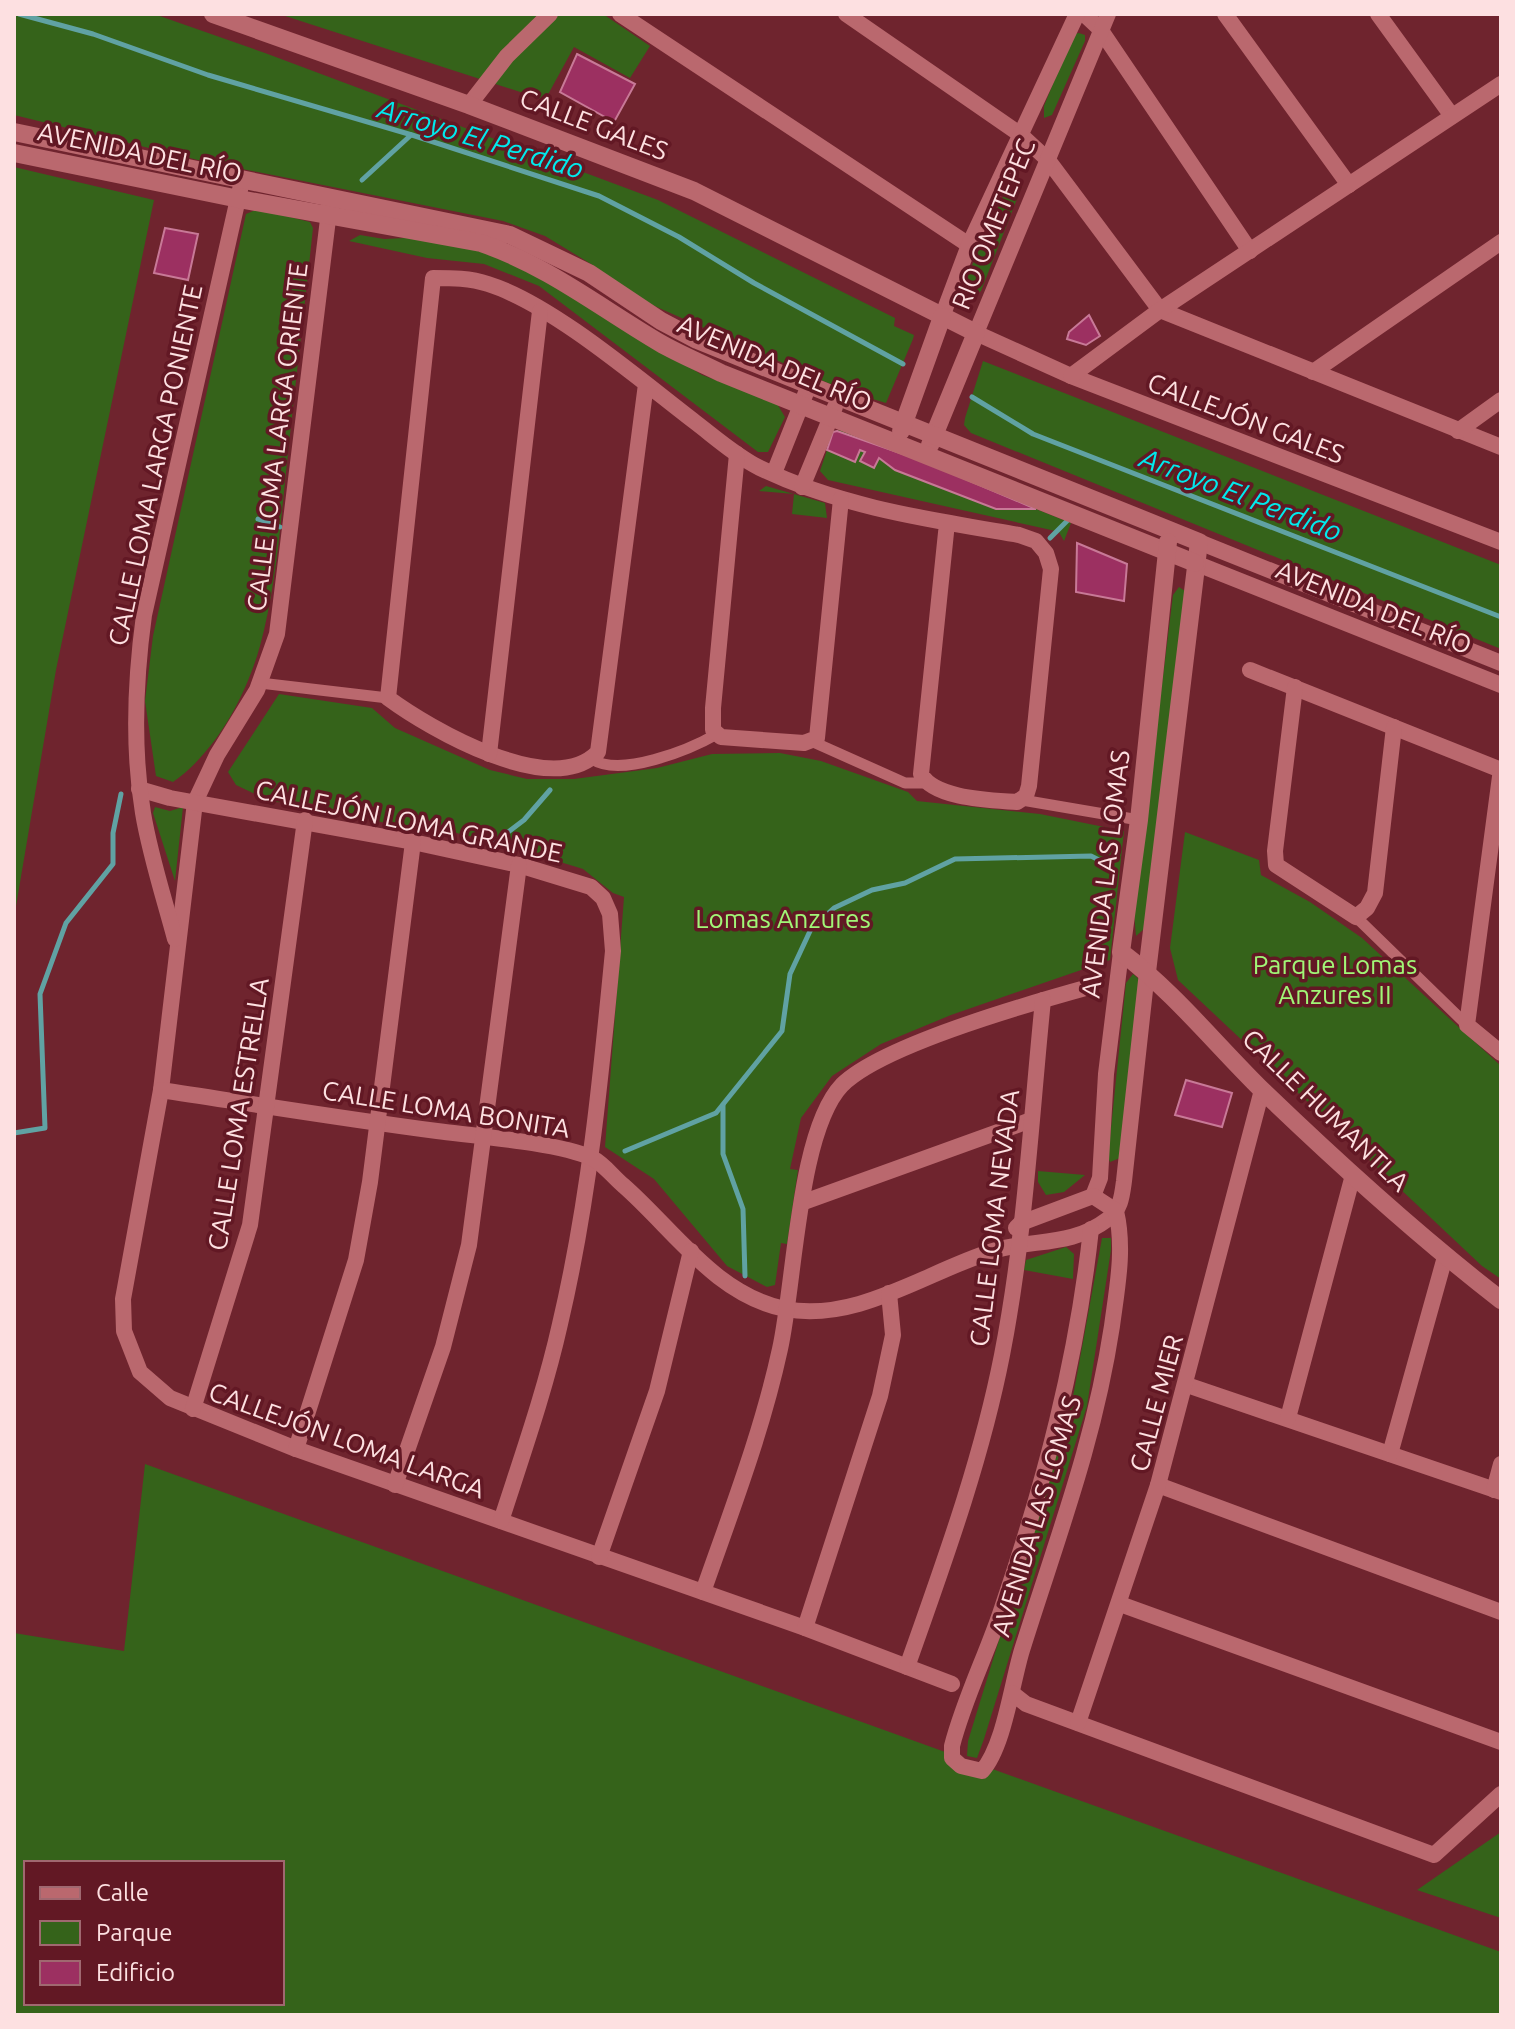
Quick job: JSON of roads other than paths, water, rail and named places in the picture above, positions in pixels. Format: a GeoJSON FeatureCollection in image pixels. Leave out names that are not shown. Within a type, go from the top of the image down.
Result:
{"type":"FeatureCollection","features":[{"type":"Feature","properties":{"kind":"street"},"geometry":{"type":"LineString","coordinates":[[469,105],[507,56],[550,14]]}},
{"type":"Feature","properties":{"kind":"street"},"geometry":{"type":"LineString","coordinates":[[620,14],[969,245]]}},
{"type":"Feature","properties":{"kind":"street"},"geometry":{"type":"LineString","coordinates":[[846,14],[1021,135],[1048,160],[1160,310],[1501,447]]}},
{"type":"Feature","properties":{"kind":"street","name":"RIO OMETEPEC"},"geometry":{"type":"LineString","coordinates":[[896,442],[969,245],[1077,14]]}},
{"type":"Feature","properties":{"kind":"street"},"geometry":{"type":"LineString","coordinates":[[1084,14],[1104,21],[1250,251]]}},
{"type":"Feature","properties":{"kind":"street"},"geometry":{"type":"LineString","coordinates":[[1225,14],[1349,185]]}},
{"type":"Feature","properties":{"kind":"street"},"geometry":{"type":"LineString","coordinates":[[1378,14],[1452,116]]}},
{"type":"Feature","properties":{"kind":"street","name":"CALLE GALES"},"geometry":{"type":"LineString","coordinates":[[224,16],[694,191],[976,333]]}},
{"type":"Feature","properties":{"kind":"street","name":"RIO OMETEPEC"},"geometry":{"type":"LineString","coordinates":[[926,454],[1104,21]]}},
{"type":"Feature","properties":{"kind":"street"},"geometry":{"type":"LineString","coordinates":[[1071,376],[1160,310],[1501,84]]}},
{"type":"Feature","properties":{"kind":"street","name":"AVENIDA DEL RÍO"},"geometry":{"type":"LineString","coordinates":[[14,132],[240,190]]}},
{"type":"Feature","properties":{"kind":"street","name":"AVENIDA DEL RÍO"},"geometry":{"type":"LineString","coordinates":[[14,153],[510,235],[589,273],[661,321],[697,340],[839,397],[937,429],[1199,542],[1501,663]]}},
{"type":"Feature","properties":{"kind":"street","name":"CALLE LOMA LARGA PONIENTE"},"geometry":{"type":"LineString","coordinates":[[178,949],[139,789],[134,715],[144,615],[240,190]]}},
{"type":"Feature","properties":{"kind":"street","name":"AVENIDA DEL RÍO"},"geometry":{"type":"LineString","coordinates":[[330,206],[517,255],[568,282],[661,343],[721,373],[1501,685]]}},
{"type":"Feature","properties":{"kind":"street","name":"CALLE LOMA LARGA ORIENTE"},"geometry":{"type":"LineString","coordinates":[[178,949],[195,802],[217,755],[260,683],[277,634],[286,584],[330,206]]}},
{"type":"Feature","properties":{"kind":"street"},"geometry":{"type":"LineString","coordinates":[[1313,372],[1501,242]]}},
{"type":"Feature","properties":{"kind":"street"},"geometry":{"type":"LineString","coordinates":[[388,698],[433,278],[485,283],[510,292],[540,311],[646,384],[737,454],[802,487],[841,499],[1036,541],[1046,553],[1050,590],[1029,786],[1022,800]]}},
{"type":"Feature","properties":{"kind":"street"},"geometry":{"type":"LineString","coordinates":[[489,754],[540,311]]}},
{"type":"Feature","properties":{"kind":"street","name":"CALLEJÓN GALES"},"geometry":{"type":"LineString","coordinates":[[976,333],[1071,376],[1501,542]]}},
{"type":"Feature","properties":{"kind":"street"},"geometry":{"type":"LineString","coordinates":[[260,683],[388,698],[449,736],[489,754],[547,766],[576,765],[592,759],[601,742],[646,384]]}},
{"type":"Feature","properties":{"kind":"street"},"geometry":{"type":"LineString","coordinates":[[774,473],[809,385]]}},
{"type":"Feature","properties":{"kind":"street"},"geometry":{"type":"LineString","coordinates":[[802,487],[839,397]]}},
{"type":"Feature","properties":{"kind":"street"},"geometry":{"type":"LineString","coordinates":[[1458,431],[1501,400]]}},
{"type":"Feature","properties":{"kind":"street"},"geometry":{"type":"LineString","coordinates":[[737,454],[713,708],[713,730],[717,734],[725,738],[811,741],[905,783],[925,783],[938,790],[1012,802],[1022,800],[1139,820]]}},
{"type":"Feature","properties":{"kind":"street"},"geometry":{"type":"LineString","coordinates":[[811,741],[818,732],[841,499]]}},
{"type":"Feature","properties":{"kind":"street"},"geometry":{"type":"LineString","coordinates":[[925,783],[922,766],[947,523]]}},
{"type":"Feature","properties":{"kind":"street","name":"AVENIDA LAS LOMAS"},"geometry":{"type":"LineString","coordinates":[[1093,1196],[1100,1178],[1106,1074],[1139,820],[1170,529]]}},
{"type":"Feature","properties":{"kind":"street","name":"AVENIDA LAS LOMAS"},"geometry":{"type":"LineString","coordinates":[[1091,1229],[1084,1290],[1062,1407],[1002,1609],[954,1738],[952,1758],[961,1766],[982,1771],[990,1762],[1012,1693],[1017,1666],[1067,1520],[1100,1399],[1120,1273],[1120,1230],[1116,1211],[1122,1202],[1199,542]]}},
{"type":"Feature","properties":{"kind":"street"},"geometry":{"type":"LineString","coordinates":[[1250,670],[1501,770],[1467,1025]]}},
{"type":"Feature","properties":{"kind":"street"},"geometry":{"type":"LineString","coordinates":[[1295,687],[1275,851],[1276,865],[1356,917],[1467,1025],[1501,1053]]}},
{"type":"Feature","properties":{"kind":"street"},"geometry":{"type":"LineString","coordinates":[[1356,917],[1367,908],[1375,893],[1394,727]]}},
{"type":"Feature","properties":{"kind":"street"},"geometry":{"type":"LineString","coordinates":[[592,759],[603,767],[622,767],[698,745],[717,734]]}},
{"type":"Feature","properties":{"kind":"street","name":"CALLEJÓN LOMA GRANDE"},"geometry":{"type":"LineString","coordinates":[[139,789],[519,865],[591,887],[603,898],[610,914],[613,951],[592,1158],[561,1322],[544,1389],[501,1521]]}},
{"type":"Feature","properties":{"kind":"street","name":"CALLE LOMA ESTRELLA"},"geometry":{"type":"LineString","coordinates":[[193,1409],[250,1225],[305,820]]}},
{"type":"Feature","properties":{"kind":"street"},"geometry":{"type":"LineString","coordinates":[[296,1449],[356,1260],[378,1123],[413,842]]}},
{"type":"Feature","properties":{"kind":"street"},"geometry":{"type":"LineString","coordinates":[[395,1485],[458,1294],[484,1137],[519,865]]}},
{"type":"Feature","properties":{"kind":"street","name":"CALLEJÓN LOMA LARGA"},"geometry":{"type":"LineString","coordinates":[[178,949],[148,1173],[127,1264],[123,1299],[124,1331],[140,1372],[170,1398],[296,1449],[805,1628],[952,1684]]}},
{"type":"Feature","properties":{"kind":"street","name":"CALLE HUMANTLA"},"geometry":{"type":"LineString","coordinates":[[1121,952],[1147,972],[1262,1090],[1353,1175],[1445,1257],[1501,1300]]}},
{"type":"Feature","properties":{"kind":"street"},"geometry":{"type":"LineString","coordinates":[[703,1592],[754,1444],[787,1309],[816,1130],[833,1096],[844,1083],[900,1050],[1089,987]]}},
{"type":"Feature","properties":{"kind":"street","name":"CALLE LOMA NEVADA"},"geometry":{"type":"LineString","coordinates":[[907,1667],[982,1440],[1002,1358],[1019,1248],[1043,1000]]}},
{"type":"Feature","properties":{"kind":"street","name":"CALLE LOMA BONITA"},"geometry":{"type":"LineString","coordinates":[[161,1090],[484,1137],[592,1158],[736,1289],[787,1309],[830,1308],[889,1293],[996,1250],[1060,1241],[1091,1229],[1116,1211]]}},
{"type":"Feature","properties":{"kind":"street","name":"CALLE MIER"},"geometry":{"type":"LineString","coordinates":[[1078,1723],[1158,1485],[1187,1385],[1262,1090]]}},
{"type":"Feature","properties":{"kind":"street"},"geometry":{"type":"LineString","coordinates":[[804,1202],[1031,1120]]}},
{"type":"Feature","properties":{"kind":"street"},"geometry":{"type":"LineString","coordinates":[[1288,1418],[1353,1175]]}},
{"type":"Feature","properties":{"kind":"street"},"geometry":{"type":"LineString","coordinates":[[1093,1196],[1116,1211]]}},
{"type":"Feature","properties":{"kind":"street","name":"CALLE LOMA BONITA"},"geometry":{"type":"LineString","coordinates":[[996,1250],[1021,1223],[1093,1196]]}},
{"type":"Feature","properties":{"kind":"street"},"geometry":{"type":"LineString","coordinates":[[599,1557],[657,1391],[691,1251]]}},
{"type":"Feature","properties":{"kind":"street"},"geometry":{"type":"LineString","coordinates":[[1390,1454],[1445,1257]]}},
{"type":"Feature","properties":{"kind":"street"},"geometry":{"type":"LineString","coordinates":[[805,1628],[880,1396],[893,1335],[889,1293]]}},
{"type":"Feature","properties":{"kind":"street"},"geometry":{"type":"LineString","coordinates":[[1187,1385],[1497,1491],[1501,1464]]}},
{"type":"Feature","properties":{"kind":"street"},"geometry":{"type":"LineString","coordinates":[[1158,1485],[1501,1612]]}},
{"type":"Feature","properties":{"kind":"street"},"geometry":{"type":"LineString","coordinates":[[1120,1604],[1501,1742]]}},
{"type":"Feature","properties":{"kind":"street"},"geometry":{"type":"LineString","coordinates":[[1012,1693],[1026,1704],[1434,1855],[1501,1794]]}},
{"type":"Feature","properties":{"kind":"waterway","name":"Arroyo El Perdido"},"geometry":{"type":"LineString","coordinates":[[19,14],[93,34],[208,75],[412,135],[599,196],[679,237],[754,283],[903,364]]}},
{"type":"Feature","properties":{"kind":"waterway"},"geometry":{"type":"LineString","coordinates":[[362,180],[411,135]]}},
{"type":"Feature","properties":{"kind":"waterway","name":"Arroyo El Perdido"},"geometry":{"type":"LineString","coordinates":[[972,397],[1033,434],[1501,617]]}},
{"type":"Feature","properties":{"kind":"waterway"},"geometry":{"type":"LineString","coordinates":[[258,519],[280,527]]}},
{"type":"Feature","properties":{"kind":"waterway"},"geometry":{"type":"LineString","coordinates":[[1050,538],[1068,520]]}},
{"type":"Feature","properties":{"kind":"waterway"},"geometry":{"type":"LineString","coordinates":[[495,842],[524,820],[550,790]]}},
{"type":"Feature","properties":{"kind":"waterway"},"geometry":{"type":"LineString","coordinates":[[14,1133],[45,1128],[40,994],[66,923],[113,864],[113,833],[121,794]]}},
{"type":"Feature","properties":{"kind":"waterway"},"geometry":{"type":"LineString","coordinates":[[625,1151],[716,1113],[782,1031],[790,974],[811,929],[834,908],[872,890],[905,883],[955,859],[1091,856],[1109,865]]}},
{"type":"Feature","properties":{"kind":"waterway"},"geometry":{"type":"LineString","coordinates":[[723,1105],[723,1154],[743,1209],[745,1276]]}},
{"type":"Feature","properties":{"kind":"park label","name":"Lomas Anzures"},"geometry":{"type":"Point","coordinates":[783,918]}},
{"type":"Feature","properties":{"kind":"park label","name":"Parque Lomas Anzures II"},"geometry":{"type":"Point","coordinates":[1335,979]}}]}
